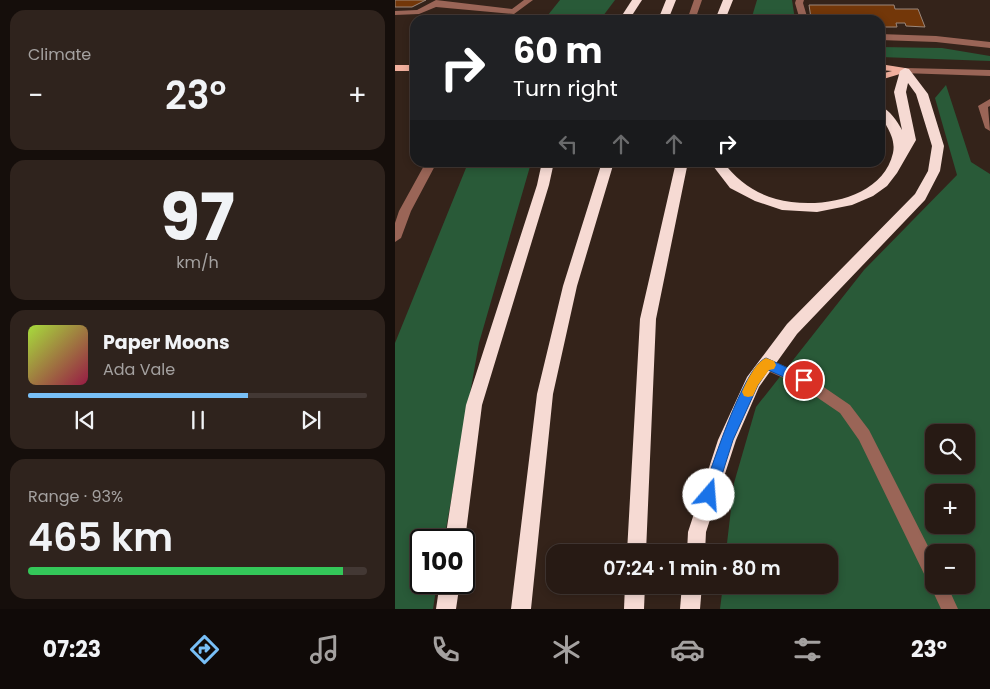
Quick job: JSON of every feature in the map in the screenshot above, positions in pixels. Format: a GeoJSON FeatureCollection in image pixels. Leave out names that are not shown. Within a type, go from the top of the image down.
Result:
{"type":"FeatureCollection","features":[{"type":"Feature","properties":{"kind":"highway"},"geometry":{"type":"LineString","coordinates":[[627,15],[637,0]]}},
{"type":"Feature","properties":{"kind":"highway"},"geometry":{"type":"LineString","coordinates":[[665,15],[671,0]]}},
{"type":"Feature","properties":{"kind":"highway"},"geometry":{"type":"LineString","coordinates":[[722,15],[728,0]]}},
{"type":"Feature","properties":{"kind":"highway"},"geometry":{"type":"LineString","coordinates":[[730,15],[733,0]]}},
{"type":"Feature","properties":{"kind":"highway"},"geometry":{"type":"LineString","coordinates":[[720,167],[734,184],[761,199],[781,205],[823,208],[864,196],[884,182],[910,140],[900,92],[905,71]]}},
{"type":"Feature","properties":{"kind":"highway"},"geometry":{"type":"LineString","coordinates":[[696,544],[697,532],[727,440],[753,382],[792,329],[920,197],[934,171],[938,146],[922,94],[905,71]]}},
{"type":"Feature","properties":{"kind":"highway"},"geometry":{"type":"LineString","coordinates":[[885,115],[891,120],[898,134],[900,149],[896,165]]}},
{"type":"Feature","properties":{"kind":"highway"},"geometry":{"type":"LineString","coordinates":[[543,185],[547,167]]}},
{"type":"Feature","properties":{"kind":"highway"},"geometry":{"type":"LineString","coordinates":[[456,529],[473,405],[550,167]]}},
{"type":"Feature","properties":{"kind":"highway"},"geometry":{"type":"LineString","coordinates":[[521,609],[545,394],[570,286],[606,167]]}},
{"type":"Feature","properties":{"kind":"highway"},"geometry":{"type":"LineString","coordinates":[[636,544],[648,319],[681,167]]}},
{"type":"Feature","properties":{"kind":"highway"},"geometry":{"type":"LineString","coordinates":[[446,609],[448,594]]}},
{"type":"Feature","properties":{"kind":"highway"},"geometry":{"type":"LineString","coordinates":[[634,609],[635,594]]}},
{"type":"Feature","properties":{"kind":"highway"},"geometry":{"type":"LineString","coordinates":[[690,609],[691,594]]}},
{"type":"Feature","properties":{"kind":"main road"},"geometry":{"type":"LineString","coordinates":[[395,68],[410,68]]}},
{"type":"Feature","properties":{"kind":"main road"},"geometry":{"type":"LineString","coordinates":[[885,68],[905,71]]}},
{"type":"Feature","properties":{"kind":"main road"},"geometry":{"type":"LineString","coordinates":[[885,76],[905,71]]}},
{"type":"Feature","properties":{"kind":"street"},"geometry":{"type":"LineString","coordinates":[[395,13],[419,12],[439,2],[514,12],[529,0]]}},
{"type":"Feature","properties":{"kind":"street"},"geometry":{"type":"LineString","coordinates":[[693,15],[699,0]]}},
{"type":"Feature","properties":{"kind":"street"},"geometry":{"type":"LineString","coordinates":[[801,0],[799,3],[803,15]]}},
{"type":"Feature","properties":{"kind":"street"},"geometry":{"type":"LineString","coordinates":[[885,37],[937,38],[990,45]]}},
{"type":"Feature","properties":{"kind":"street"},"geometry":{"type":"LineString","coordinates":[[905,71],[990,73]]}},
{"type":"Feature","properties":{"kind":"street"},"geometry":{"type":"LineString","coordinates":[[990,102],[983,106],[990,128]]}},
{"type":"Feature","properties":{"kind":"street"},"geometry":{"type":"LineString","coordinates":[[395,238],[405,211],[429,167]]}},
{"type":"Feature","properties":{"kind":"street"},"geometry":{"type":"LineString","coordinates":[[766,364],[804,380],[845,409],[864,435],[925,558]]}},
{"type":"Feature","properties":{"kind":"street"},"geometry":{"type":"LineString","coordinates":[[942,594],[950,609]]}},
{"type":"Feature","properties":{"kind":"green space"},"geometry":{"type":"Polygon","coordinates":[[[560,0],[615,0],[604,15],[548,15],[560,0]]]}},
{"type":"Feature","properties":{"kind":"green space"},"geometry":{"type":"Polygon","coordinates":[[[757,0],[792,0],[794,15],[752,15],[757,0]]]}},
{"type":"Feature","properties":{"kind":"green space"},"geometry":{"type":"Polygon","coordinates":[[[885,47],[942,48],[990,56],[990,61],[885,57],[885,47]]]}},
{"type":"Feature","properties":{"kind":"green space"},"geometry":{"type":"Polygon","coordinates":[[[946,85],[971,162],[990,174],[990,609],[720,609],[722,594],[838,594],[838,544],[727,544],[734,483],[756,407],[864,270],[957,175],[935,98],[946,85]]]}},
{"type":"Feature","properties":{"kind":"green space"},"geometry":{"type":"Polygon","coordinates":[[[466,167],[530,167],[479,343],[446,529],[410,529],[410,594],[435,594],[433,609],[395,609],[395,343],[466,167]]]}},
{"type":"Feature","properties":{"kind":"building"},"geometry":{"type":"Polygon","coordinates":[[[395,0],[426,0],[412,7],[395,7],[395,0]]]}},
{"type":"Feature","properties":{"kind":"building"},"geometry":{"type":"Polygon","coordinates":[[[809,5],[894,5],[895,9],[918,9],[925,27],[906,26],[905,23],[896,23],[897,27],[885,27],[885,15],[811,15],[809,5]]]}},
{"type":"Feature","properties":{"kind":"slow traffic"},"geometry":{"type":"LineString","coordinates":[[748,392],[766,364],[770,365]]}},
{"type":"Feature","properties":{"kind":"route"},"geometry":{"type":"LineString","coordinates":[[709,495],[727,440],[753,382],[766,364],[804,380]]}}]}
